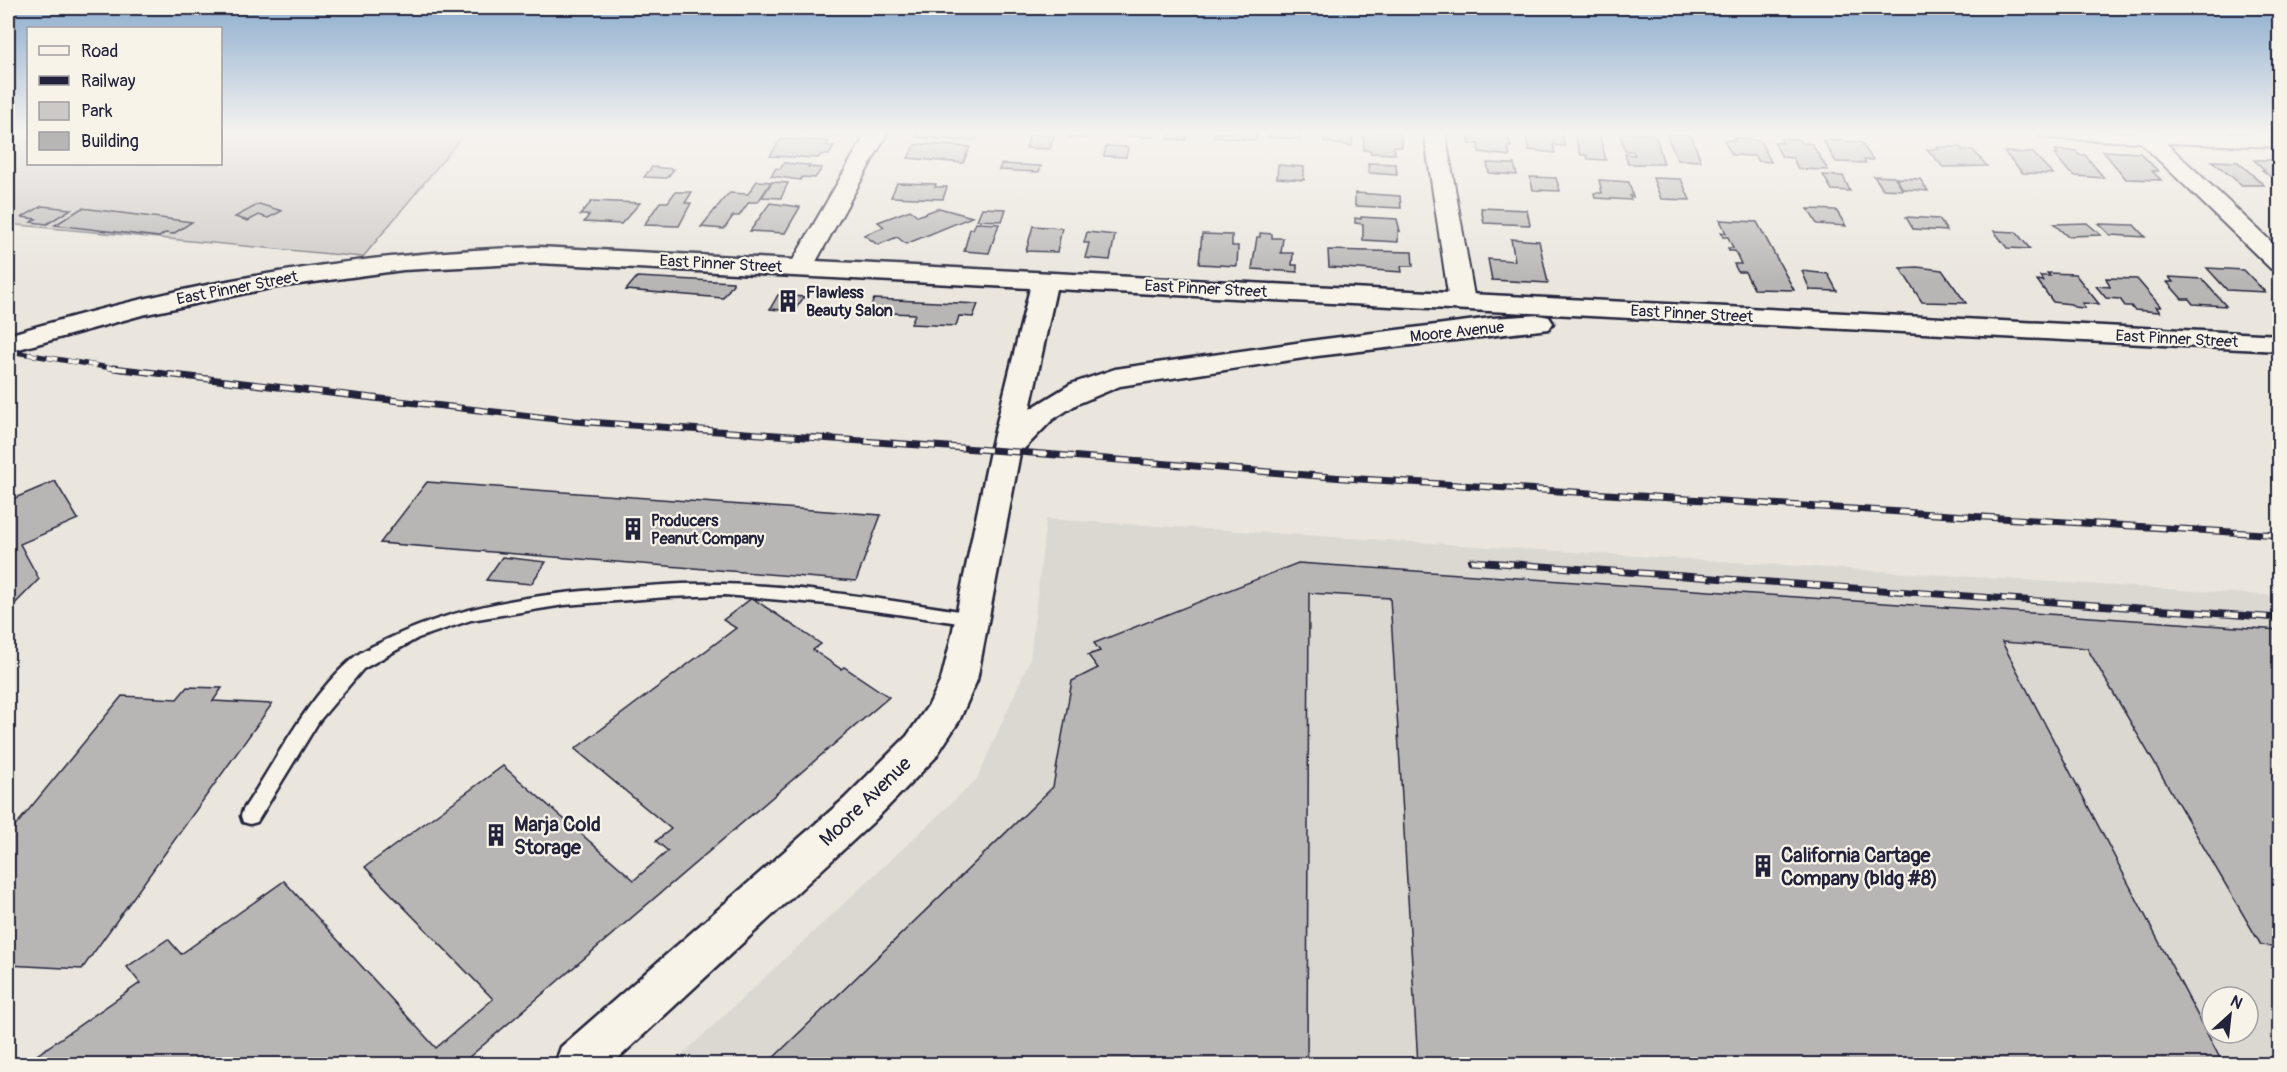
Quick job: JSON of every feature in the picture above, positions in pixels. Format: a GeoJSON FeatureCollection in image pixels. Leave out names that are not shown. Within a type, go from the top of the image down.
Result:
{"type":"FeatureCollection","features":[{"type":"Feature","properties":{"kind":"main road","name":"East Pinner Street"},"geometry":{"type":"LineString","coordinates":[[8,344],[137,308],[279,278],[351,267],[447,258],[538,255],[2280,343]]}},
{"type":"Feature","properties":{"kind":"main road","name":"Moore Avenue"},"geometry":{"type":"LineString","coordinates":[[578,1065],[858,811],[921,747],[946,710],[959,680],[1005,451],[1045,279]]}},
{"type":"Feature","properties":{"kind":"main road","name":"Moore Avenue"},"geometry":{"type":"LineString","coordinates":[[1005,451],[1037,416],[1061,399],[1084,388],[1141,372],[1317,348],[1492,326],[1558,322],[1936,326]]}},
{"type":"Feature","properties":{"kind":"street"},"geometry":{"type":"LineString","coordinates":[[801,267],[849,182]]}},
{"type":"Feature","properties":{"kind":"street"},"geometry":{"type":"LineString","coordinates":[[1442,182],[1462,301]]}},
{"type":"Feature","properties":{"kind":"street"},"geometry":{"type":"LineString","coordinates":[[2195,182],[2280,264]]}},
{"type":"Feature","properties":{"kind":"lane"},"geometry":{"type":"LineString","coordinates":[[250,816],[328,696],[359,662],[409,634],[459,616],[518,605],[592,597],[677,590],[736,590],[809,596],[973,619]]}},
{"type":"Feature","properties":{"kind":"shaded area","name":"California Cartage Company (bldg #8)"},"geometry":{"type":"Polygon","coordinates":[[[1046,519],[2279,596],[2279,1064],[672,1064],[977,779],[1030,659],[1046,519]]]}},
{"type":"Feature","properties":{"kind":"green space"},"geometry":{"type":"Polygon","coordinates":[[[8,182],[425,182],[363,257],[8,224],[8,182]]]}},
{"type":"Feature","properties":{"kind":"building"},"geometry":{"type":"Polygon","coordinates":[[[756,182],[771,182],[758,202],[749,202],[739,216],[733,216],[724,229],[701,227],[730,193],[748,194],[756,182]]]}},
{"type":"Feature","properties":{"kind":"building"},"geometry":{"type":"Polygon","coordinates":[[[772,182],[788,183],[781,198],[762,197],[772,182]]]}},
{"type":"Feature","properties":{"kind":"building"},"geometry":{"type":"Polygon","coordinates":[[[1531,182],[1557,182],[1560,191],[1533,190],[1531,182]]]}},
{"type":"Feature","properties":{"kind":"building"},"geometry":{"type":"Polygon","coordinates":[[[1599,182],[1629,182],[1633,197],[1630,196],[1631,200],[1595,198],[1594,193],[1602,193],[1599,182]]]}},
{"type":"Feature","properties":{"kind":"building"},"geometry":{"type":"Polygon","coordinates":[[[1655,182],[1682,182],[1690,200],[1661,199],[1655,182]]]}},
{"type":"Feature","properties":{"kind":"building"},"geometry":{"type":"Polygon","coordinates":[[[1827,182],[1846,182],[1850,191],[1832,190],[1827,182]]]}},
{"type":"Feature","properties":{"kind":"building"},"geometry":{"type":"Polygon","coordinates":[[[1878,182],[1897,182],[1903,190],[1883,189],[1878,182]]]}},
{"type":"Feature","properties":{"kind":"building"},"geometry":{"type":"Polygon","coordinates":[[[1899,182],[1922,182],[1928,191],[1903,189],[1899,182]]]}},
{"type":"Feature","properties":{"kind":"building"},"geometry":{"type":"Polygon","coordinates":[[[2238,182],[2261,182],[2264,185],[2242,185],[2238,182]]]}},
{"type":"Feature","properties":{"kind":"building"},"geometry":{"type":"Polygon","coordinates":[[[897,183],[936,184],[935,187],[947,187],[943,199],[891,197],[897,183]]]}},
{"type":"Feature","properties":{"kind":"building"},"geometry":{"type":"Polygon","coordinates":[[[675,192],[692,192],[685,203],[691,203],[679,226],[644,225],[660,202],[668,202],[675,192]]]}},
{"type":"Feature","properties":{"kind":"building"},"geometry":{"type":"Polygon","coordinates":[[[1355,193],[1400,196],[1401,208],[1355,206],[1355,193]]]}},
{"type":"Feature","properties":{"kind":"building"},"geometry":{"type":"Polygon","coordinates":[[[592,201],[640,203],[621,224],[584,222],[589,215],[580,215],[592,201]]]}},
{"type":"Feature","properties":{"kind":"building"},"geometry":{"type":"Polygon","coordinates":[[[770,203],[800,207],[785,233],[750,231],[770,203]]]}},
{"type":"Feature","properties":{"kind":"building"},"geometry":{"type":"Polygon","coordinates":[[[259,204],[282,211],[268,218],[259,215],[248,221],[235,217],[259,204]]]}},
{"type":"Feature","properties":{"kind":"building"},"geometry":{"type":"Polygon","coordinates":[[[42,206],[71,209],[47,224],[31,222],[36,219],[22,217],[42,206]]]}},
{"type":"Feature","properties":{"kind":"building"},"geometry":{"type":"Polygon","coordinates":[[[82,208],[192,222],[173,234],[165,233],[159,237],[55,225],[82,208]]]}},
{"type":"Feature","properties":{"kind":"building"},"geometry":{"type":"Polygon","coordinates":[[[939,208],[972,217],[906,244],[897,237],[878,245],[864,235],[884,227],[878,222],[910,210],[918,216],[939,208]]]}},
{"type":"Feature","properties":{"kind":"building"},"geometry":{"type":"Polygon","coordinates":[[[982,208],[1006,209],[1002,221],[977,220],[982,208]]]}},
{"type":"Feature","properties":{"kind":"building"},"geometry":{"type":"Polygon","coordinates":[[[1481,208],[1527,210],[1530,225],[1484,223],[1481,208]]]}},
{"type":"Feature","properties":{"kind":"building"},"geometry":{"type":"Polygon","coordinates":[[[1808,209],[1836,210],[1846,226],[1817,224],[1808,209]]]}},
{"type":"Feature","properties":{"kind":"building"},"geometry":{"type":"Polygon","coordinates":[[[1361,217],[1397,219],[1400,231],[1398,230],[1398,242],[1363,240],[1363,224],[1355,223],[1355,218],[1361,219],[1361,217]]]}},
{"type":"Feature","properties":{"kind":"building"},"geometry":{"type":"Polygon","coordinates":[[[1906,217],[1939,219],[1947,231],[1913,229],[1906,217]]]}},
{"type":"Feature","properties":{"kind":"building"},"geometry":{"type":"Polygon","coordinates":[[[1720,220],[1757,222],[1794,290],[1754,289],[1745,272],[1738,272],[1734,264],[1741,264],[1735,251],[1729,251],[1728,248],[1733,248],[1728,237],[1723,237],[1721,232],[1726,233],[1720,220]]]}},
{"type":"Feature","properties":{"kind":"building"},"geometry":{"type":"Polygon","coordinates":[[[976,223],[999,224],[989,253],[964,251],[970,229],[973,229],[976,223]]]}},
{"type":"Feature","properties":{"kind":"building"},"geometry":{"type":"Polygon","coordinates":[[[2087,223],[2101,235],[2067,236],[2054,224],[2087,223]]]}},
{"type":"Feature","properties":{"kind":"building"},"geometry":{"type":"Polygon","coordinates":[[[2099,224],[2134,225],[2145,237],[2110,235],[2099,224]]]}},
{"type":"Feature","properties":{"kind":"building"},"geometry":{"type":"Polygon","coordinates":[[[1033,226],[1062,228],[1057,252],[1026,251],[1033,226]]]}},
{"type":"Feature","properties":{"kind":"building"},"geometry":{"type":"Polygon","coordinates":[[[1994,231],[2016,232],[2030,249],[2007,248],[1994,231]]]}},
{"type":"Feature","properties":{"kind":"building"},"geometry":{"type":"Polygon","coordinates":[[[1087,232],[1115,235],[1110,260],[1085,258],[1089,243],[1084,243],[1087,232]]]}},
{"type":"Feature","properties":{"kind":"building"},"geometry":{"type":"Polygon","coordinates":[[[1260,233],[1272,234],[1272,238],[1283,238],[1281,253],[1293,253],[1292,265],[1297,265],[1297,272],[1252,269],[1257,237],[1260,237],[1260,233]]]}},
{"type":"Feature","properties":{"kind":"building"},"geometry":{"type":"Polygon","coordinates":[[[1202,234],[1232,235],[1232,246],[1238,246],[1237,266],[1199,264],[1202,234]]]}},
{"type":"Feature","properties":{"kind":"building"},"geometry":{"type":"Polygon","coordinates":[[[1511,239],[1539,241],[1548,283],[1492,280],[1488,259],[1515,261],[1511,239]]]}},
{"type":"Feature","properties":{"kind":"building"},"geometry":{"type":"Polygon","coordinates":[[[1328,250],[1412,252],[1413,266],[1401,266],[1402,272],[1329,267],[1328,250]]]}},
{"type":"Feature","properties":{"kind":"building"},"geometry":{"type":"Polygon","coordinates":[[[1917,267],[1942,270],[1966,303],[1922,302],[1900,268],[1917,267]]]}},
{"type":"Feature","properties":{"kind":"building"},"geometry":{"type":"Polygon","coordinates":[[[2207,268],[2244,270],[2265,292],[2227,290],[2207,268]]]}},
{"type":"Feature","properties":{"kind":"building"},"geometry":{"type":"Polygon","coordinates":[[[1802,271],[1828,274],[1837,291],[1810,290],[1802,271]]]}},
{"type":"Feature","properties":{"kind":"building"},"geometry":{"type":"Polygon","coordinates":[[[2047,273],[2075,274],[2099,304],[2082,303],[2085,308],[2053,302],[2037,280],[2043,281],[2040,276],[2050,276],[2047,273]]]}},
{"type":"Feature","properties":{"kind":"building"},"geometry":{"type":"Polygon","coordinates":[[[637,277],[733,282],[733,284],[723,298],[626,290],[637,277]]]}},
{"type":"Feature","properties":{"kind":"building"},"geometry":{"type":"Polygon","coordinates":[[[2169,277],[2202,279],[2226,306],[2193,304],[2189,299],[2182,299],[2167,282],[2173,282],[2169,277]]]}},
{"type":"Feature","properties":{"kind":"building"},"geometry":{"type":"Polygon","coordinates":[[[2106,278],[2137,279],[2161,307],[2156,307],[2160,312],[2134,310],[2131,306],[2125,306],[2120,299],[2106,298],[2096,286],[2110,287],[2106,278]]]}},
{"type":"Feature","properties":{"kind":"building","name":"Flawless Beauty Salon"},"geometry":{"type":"Polygon","coordinates":[[[778,295],[804,297],[794,311],[770,309],[778,295]]]}},
{"type":"Feature","properties":{"kind":"building"},"geometry":{"type":"Polygon","coordinates":[[[874,299],[978,304],[973,317],[959,316],[956,326],[911,324],[915,314],[868,312],[874,299]]]}},
{"type":"Feature","properties":{"kind":"building"},"geometry":{"type":"Polygon","coordinates":[[[55,481],[78,519],[20,544],[39,579],[8,611],[8,501],[55,481]]]}},
{"type":"Feature","properties":{"kind":"building","name":"Producers Peanut Company"},"geometry":{"type":"Polygon","coordinates":[[[427,482],[881,515],[856,581],[380,543],[427,482]]]}},
{"type":"Feature","properties":{"kind":"building"},"geometry":{"type":"Polygon","coordinates":[[[502,557],[546,562],[531,584],[486,580],[502,557]]]}},
{"type":"Feature","properties":{"kind":"building","name":"California Cartage Company (bldg #8)"},"geometry":{"type":"Polygon","coordinates":[[[1298,563],[2280,630],[2280,947],[2261,945],[2087,648],[2002,642],[2200,1020],[2200,1045],[2213,1045],[2223,1064],[1418,1064],[1390,598],[1309,593],[1307,1064],[767,1064],[1053,787],[1072,681],[1098,668],[1088,655],[1100,651],[1094,643],[1298,563]]]}},
{"type":"Feature","properties":{"kind":"building","name":"Marja Cold Storage"},"geometry":{"type":"Polygon","coordinates":[[[752,598],[821,644],[813,650],[841,669],[844,667],[889,697],[461,1064],[24,1064],[140,983],[127,967],[168,939],[181,954],[284,881],[436,1048],[493,999],[365,867],[503,766],[634,880],[668,851],[656,841],[671,829],[575,749],[736,628],[723,620],[752,598]]]}},
{"type":"Feature","properties":{"kind":"building"},"geometry":{"type":"Polygon","coordinates":[[[187,687],[222,688],[213,701],[272,704],[82,969],[8,965],[8,835],[122,696],[177,699],[187,687]]]}},
{"type":"Feature","properties":{"kind":"railway"},"geometry":{"type":"LineString","coordinates":[[8,351],[123,370]]}},
{"type":"Feature","properties":{"kind":"railway"},"geometry":{"type":"LineString","coordinates":[[113,368],[574,421],[1005,451],[1344,478],[2280,535]]}},
{"type":"Feature","properties":{"kind":"railway"},"geometry":{"type":"LineString","coordinates":[[1471,561],[2280,618]]}},
{"type":"Feature","properties":{"kind":"place","name":"Flawless Beauty Salon"},"geometry":{"type":"Point","coordinates":[788,301]}},
{"type":"Feature","properties":{"kind":"place","name":"Producers Peanut Company"},"geometry":{"type":"Point","coordinates":[633,529]}},
{"type":"Feature","properties":{"kind":"place","name":"Marja Cold Storage"},"geometry":{"type":"Point","coordinates":[496,835]}},
{"type":"Feature","properties":{"kind":"place","name":"California Cartage Company (bldg #8)"},"geometry":{"type":"Point","coordinates":[1763,866]}}]}
